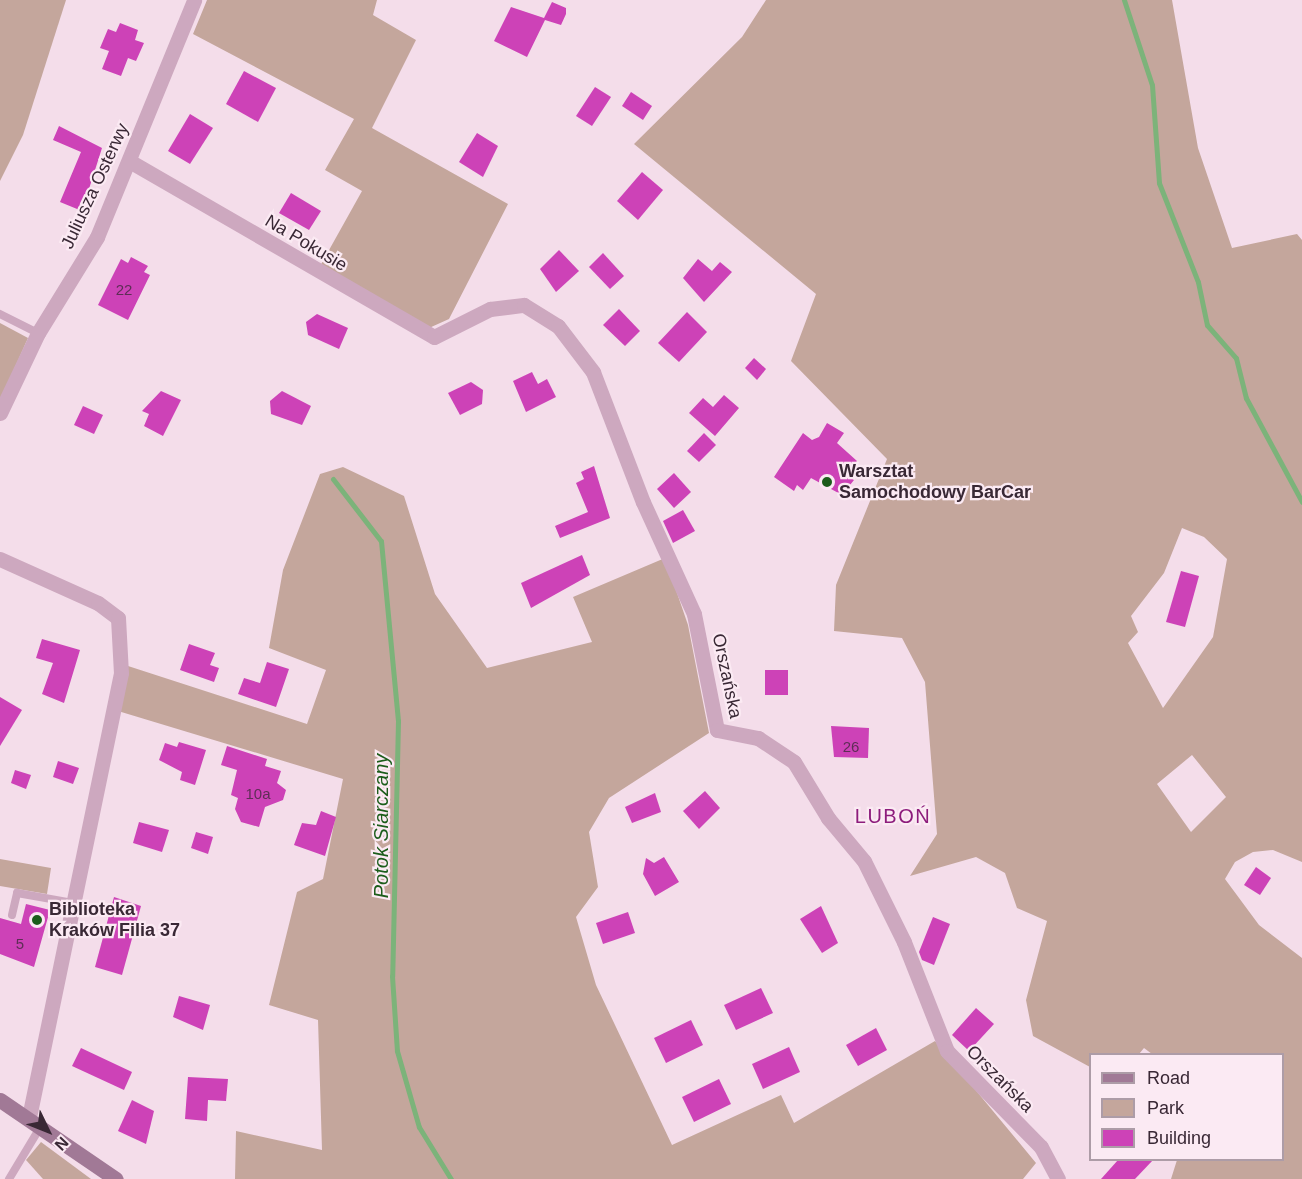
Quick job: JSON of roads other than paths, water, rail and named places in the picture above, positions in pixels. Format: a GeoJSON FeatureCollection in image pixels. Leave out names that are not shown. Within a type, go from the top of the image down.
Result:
{"type":"FeatureCollection","features":[{"type":"Feature","properties":{"kind":"street","name":"Juliusza Osterwy"},"geometry":{"type":"LineString","coordinates":[[0,413],[38,333],[97,237],[130,162],[194,0]]}},
{"type":"Feature","properties":{"kind":"street","name":"Na Pokusie"},"geometry":{"type":"LineString","coordinates":[[130,162],[405,325],[434,337],[466,323]]}},
{"type":"Feature","properties":{"kind":"street","name":"Orszańska"},"geometry":{"type":"LineString","coordinates":[[466,323],[490,309],[535,308],[558,326],[593,372],[643,502],[694,614],[717,730],[758,738],[794,762],[864,861],[904,942],[947,1051],[1041,1146],[1058,1179]]}},
{"type":"Feature","properties":{"kind":"street"},"geometry":{"type":"LineString","coordinates":[[0,559],[98,603],[118,618],[121,673],[74,903],[35,1122]]}},
{"type":"Feature","properties":{"kind":"street"},"geometry":{"type":"LineString","coordinates":[[0,1100],[116,1179]]}},
{"type":"Feature","properties":{"kind":"lane"},"geometry":{"type":"LineString","coordinates":[[0,314],[38,333]]}},
{"type":"Feature","properties":{"kind":"lane"},"geometry":{"type":"LineString","coordinates":[[12,915],[16,893],[74,903]]}},
{"type":"Feature","properties":{"kind":"lane"},"geometry":{"type":"LineString","coordinates":[[9,1179],[35,1122]]}},
{"type":"Feature","properties":{"kind":"waterway"},"geometry":{"type":"LineString","coordinates":[[1124,0],[1152,85],[1159,183],[1198,282],[1207,325],[1236,358],[1246,398],[1302,502]]}},
{"type":"Feature","properties":{"kind":"waterway","name":"Potok Siarczany"},"geometry":{"type":"LineString","coordinates":[[333,479],[381,541],[398,721],[392,976],[397,1051],[419,1127],[451,1179]]}},
{"type":"Feature","properties":{"kind":"place","name":"Warsztat Samochodowy BarCar"},"geometry":{"type":"Point","coordinates":[827,482]}},
{"type":"Feature","properties":{"kind":"place","name":"Biblioteka Kraków Filia 37"},"geometry":{"type":"Point","coordinates":[37,920]}},
{"type":"Feature","properties":{"kind":"district","name":"LUBOŃ"},"geometry":{"type":"Point","coordinates":[893,816]}}]}
